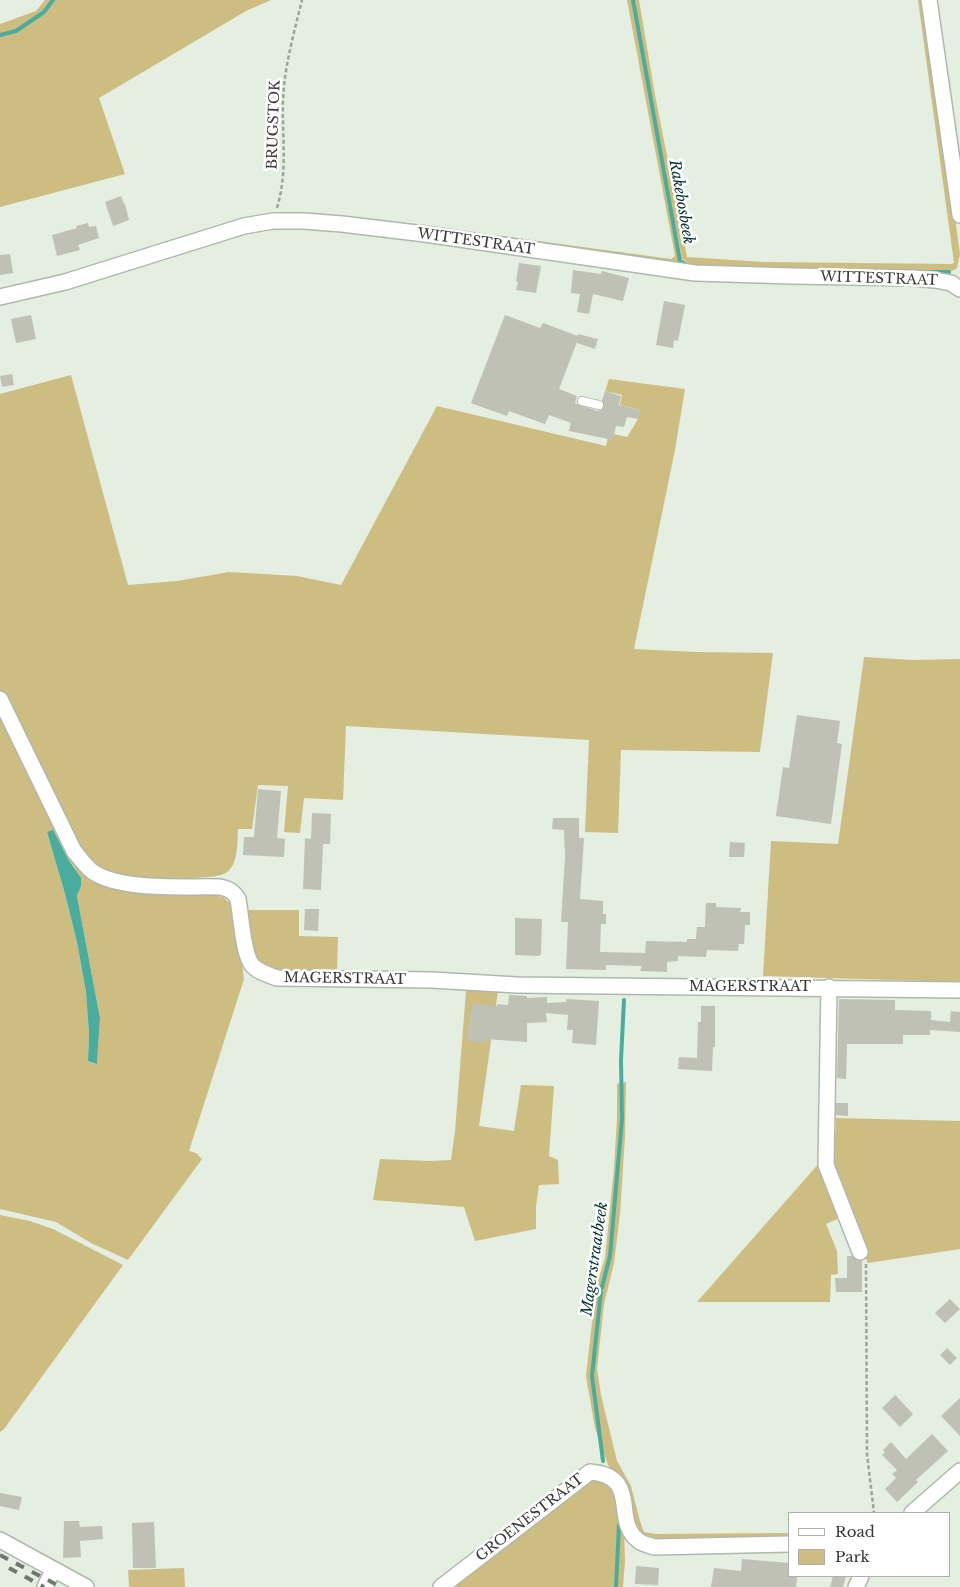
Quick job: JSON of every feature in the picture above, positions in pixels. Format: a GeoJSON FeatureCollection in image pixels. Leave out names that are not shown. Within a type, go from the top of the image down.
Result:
{"type":"FeatureCollection","features":[{"type":"Feature","properties":{"kind":"street"},"geometry":{"type":"LineString","coordinates":[[929,0],[960,215]]}},
{"type":"Feature","properties":{"kind":"street","name":"WITTESTRAAT"},"geometry":{"type":"LineString","coordinates":[[0,297],[65,282],[244,226],[273,221],[304,221],[416,232],[695,273],[913,278],[936,280],[960,287]]}},
{"type":"Feature","properties":{"kind":"street","name":"MAGERSTRAAT"},"geometry":{"type":"LineString","coordinates":[[0,699],[74,851],[92,871],[113,881],[138,885],[220,887],[229,889],[234,892],[238,899],[246,955],[253,966],[277,978],[432,980],[517,985],[829,987],[960,990]]}},
{"type":"Feature","properties":{"kind":"street","name":"MAGERSTRAAT"},"geometry":{"type":"LineString","coordinates":[[829,987],[826,1165],[860,1252]]}},
{"type":"Feature","properties":{"kind":"street"},"geometry":{"type":"LineString","coordinates":[[913,1512],[960,1471]]}},
{"type":"Feature","properties":{"kind":"street","name":"GROENESTRAAT"},"geometry":{"type":"LineString","coordinates":[[441,1587],[590,1472],[603,1473],[615,1478],[623,1496],[632,1535],[640,1543],[654,1547],[788,1544]]}},
{"type":"Feature","properties":{"kind":"street"},"geometry":{"type":"LineString","coordinates":[[0,1540],[86,1587]]}},
{"type":"Feature","properties":{"kind":"street"},"geometry":{"type":"LineString","coordinates":[[45,1587],[53,1570]]}},
{"type":"Feature","properties":{"kind":"lane"},"geometry":{"type":"LineString","coordinates":[[582,401],[599,405]]}},
{"type":"Feature","properties":{"kind":"path","name":"BRUGSTOK"},"geometry":{"type":"LineString","coordinates":[[273,221],[280,195],[284,166],[285,79],[302,0]]}},
{"type":"Feature","properties":{"kind":"path"},"geometry":{"type":"LineString","coordinates":[[860,1252],[865,1257],[866,1263],[867,1454],[874,1512]]}},
{"type":"Feature","properties":{"kind":"green space"},"geometry":{"type":"Polygon","coordinates":[[[45,0],[271,0],[246,11],[99,98],[125,174],[0,207],[0,24],[36,11],[45,0]]]}},
{"type":"Feature","properties":{"kind":"green space"},"geometry":{"type":"Polygon","coordinates":[[[627,0],[632,0],[681,267],[492,238],[494,235],[671,259],[675,256],[627,0]]]}},
{"type":"Feature","properties":{"kind":"green space"},"geometry":{"type":"Polygon","coordinates":[[[634,0],[639,0],[655,95],[687,257],[764,262],[951,264],[954,263],[918,0],[925,0],[960,254],[957,268],[952,271],[762,269],[696,265],[682,259],[655,125],[634,0]]]}},
{"type":"Feature","properties":{"kind":"green space"},"geometry":{"type":"Polygon","coordinates":[[[71,375],[128,585],[177,581],[229,572],[297,576],[341,585],[437,406],[606,446],[609,433],[627,437],[638,419],[640,410],[620,405],[622,395],[605,391],[609,379],[685,389],[675,450],[634,649],[773,653],[760,752],[621,750],[618,833],[585,832],[589,740],[346,726],[343,800],[304,798],[300,833],[284,832],[288,786],[258,785],[252,829],[238,829],[236,856],[231,868],[227,872],[211,877],[144,880],[106,872],[90,860],[77,843],[0,690],[0,394],[71,375]]]}},
{"type":"Feature","properties":{"kind":"green space"},"geometry":{"type":"Polygon","coordinates":[[[864,657],[912,660],[960,659],[960,982],[763,976],[771,841],[838,844],[864,657]]]}},
{"type":"Feature","properties":{"kind":"green space"},"geometry":{"type":"Polygon","coordinates":[[[0,708],[84,871],[223,897],[231,904],[236,917],[244,979],[189,1151],[196,1153],[202,1159],[128,1260],[91,1243],[56,1222],[0,1209],[0,708]],[[47,832],[77,942],[86,992],[89,1034],[88,1061],[97,1064],[100,1018],[77,896],[81,886],[75,868],[47,832]]]}},
{"type":"Feature","properties":{"kind":"green space"},"geometry":{"type":"Polygon","coordinates":[[[246,910],[299,910],[299,936],[338,937],[337,973],[291,974],[261,965],[254,956],[246,910]]]}},
{"type":"Feature","properties":{"kind":"green space"},"geometry":{"type":"Polygon","coordinates":[[[466,991],[498,991],[479,1126],[514,1131],[521,1085],[554,1086],[549,1156],[558,1160],[559,1184],[539,1185],[536,1229],[475,1241],[464,1207],[373,1200],[380,1159],[451,1160],[466,991]]]}},
{"type":"Feature","properties":{"kind":"green space"},"geometry":{"type":"Polygon","coordinates":[[[626,1082],[620,1214],[614,1263],[604,1304],[597,1369],[601,1395],[617,1461],[631,1486],[644,1532],[656,1534],[788,1533],[788,1540],[648,1541],[636,1531],[618,1479],[608,1465],[595,1428],[586,1376],[596,1287],[605,1258],[614,1168],[617,1084],[626,1082]]]}},
{"type":"Feature","properties":{"kind":"green space"},"geometry":{"type":"Polygon","coordinates":[[[836,1118],[960,1121],[960,1249],[868,1263],[831,1171],[830,1133],[836,1132],[836,1118]]]}},
{"type":"Feature","properties":{"kind":"green space"},"geometry":{"type":"Polygon","coordinates":[[[821,1161],[842,1217],[826,1224],[837,1251],[838,1274],[831,1275],[830,1302],[697,1302],[821,1161]]]}},
{"type":"Feature","properties":{"kind":"green space"},"geometry":{"type":"Polygon","coordinates":[[[0,1215],[30,1221],[53,1229],[123,1265],[0,1432],[0,1215]]]}},
{"type":"Feature","properties":{"kind":"green space"},"geometry":{"type":"Polygon","coordinates":[[[588,1478],[600,1478],[615,1489],[624,1527],[625,1561],[623,1587],[448,1587],[588,1478]]]}},
{"type":"Feature","properties":{"kind":"green space"},"geometry":{"type":"Polygon","coordinates":[[[184,1568],[185,1587],[129,1587],[128,1570],[184,1568]]]}},
{"type":"Feature","properties":{"kind":"water"},"geometry":{"type":"Polygon","coordinates":[[[53,830],[68,859],[81,878],[81,886],[77,896],[100,1018],[97,1064],[88,1061],[89,1034],[86,992],[77,942],[47,832],[53,830]]]}},
{"type":"Feature","properties":{"kind":"building"},"geometry":{"type":"Polygon","coordinates":[[[121,196],[129,220],[113,226],[105,202],[121,196]]]}},
{"type":"Feature","properties":{"kind":"building"},"geometry":{"type":"Polygon","coordinates":[[[88,223],[89,227],[96,226],[99,238],[78,245],[80,250],[57,256],[52,235],[88,223]]]}},
{"type":"Feature","properties":{"kind":"building"},"geometry":{"type":"Polygon","coordinates":[[[10,254],[13,273],[0,275],[0,255],[10,254]]]}},
{"type":"Feature","properties":{"kind":"building"},"geometry":{"type":"Polygon","coordinates":[[[519,263],[541,266],[536,293],[516,290],[519,263]]]}},
{"type":"Feature","properties":{"kind":"building"},"geometry":{"type":"Polygon","coordinates":[[[573,270],[601,274],[602,271],[629,278],[623,301],[593,294],[589,314],[577,312],[580,294],[571,293],[573,270]]]}},
{"type":"Feature","properties":{"kind":"building"},"geometry":{"type":"Polygon","coordinates":[[[664,301],[685,305],[678,341],[674,340],[673,348],[656,345],[664,301]]]}},
{"type":"Feature","properties":{"kind":"building"},"geometry":{"type":"Polygon","coordinates":[[[31,315],[36,339],[16,343],[11,319],[31,315]]]}},
{"type":"Feature","properties":{"kind":"building"},"geometry":{"type":"Polygon","coordinates":[[[505,315],[540,328],[543,323],[578,336],[578,334],[598,339],[595,349],[577,342],[559,389],[577,396],[575,403],[598,411],[604,407],[602,400],[605,391],[621,396],[619,405],[640,410],[638,419],[627,417],[624,427],[616,426],[613,440],[569,431],[571,423],[549,415],[545,424],[509,411],[507,416],[471,403],[505,315]]]}},
{"type":"Feature","properties":{"kind":"building"},"geometry":{"type":"Polygon","coordinates":[[[12,374],[14,385],[2,387],[0,376],[12,374]]]}},
{"type":"Feature","properties":{"kind":"building"},"geometry":{"type":"Polygon","coordinates":[[[797,715],[840,721],[837,743],[842,744],[831,824],[776,816],[783,767],[789,768],[797,715]]]}},
{"type":"Feature","properties":{"kind":"building"},"geometry":{"type":"Polygon","coordinates":[[[258,789],[281,791],[277,838],[285,839],[284,857],[243,855],[244,837],[254,837],[258,789]]]}},
{"type":"Feature","properties":{"kind":"building"},"geometry":{"type":"Polygon","coordinates":[[[312,813],[331,814],[330,844],[323,844],[321,890],[303,889],[305,838],[311,839],[312,813]]]}},
{"type":"Feature","properties":{"kind":"building"},"geometry":{"type":"Polygon","coordinates":[[[553,818],[579,818],[579,838],[584,838],[580,899],[603,901],[603,914],[606,914],[606,924],[601,924],[600,952],[645,953],[646,941],[687,942],[687,939],[696,939],[697,927],[705,927],[706,903],[716,903],[716,907],[741,908],[740,912],[750,912],[750,925],[745,925],[744,944],[739,944],[738,951],[707,950],[706,957],[678,956],[678,961],[667,962],[667,972],[640,971],[642,966],[606,965],[606,970],[566,969],[568,922],[561,922],[565,857],[564,830],[552,829],[553,818]]]}},
{"type":"Feature","properties":{"kind":"building"},"geometry":{"type":"Polygon","coordinates":[[[730,842],[745,843],[744,857],[729,857],[730,842]]]}},
{"type":"Feature","properties":{"kind":"building"},"geometry":{"type":"Polygon","coordinates":[[[305,909],[319,909],[318,931],[304,930],[305,909]]]}},
{"type":"Feature","properties":{"kind":"building"},"geometry":{"type":"Polygon","coordinates":[[[515,918],[542,919],[541,955],[515,955],[515,918]]]}},
{"type":"Feature","properties":{"kind":"building"},"geometry":{"type":"Polygon","coordinates":[[[509,995],[527,996],[527,998],[547,997],[547,1003],[566,1002],[566,999],[599,1001],[596,1045],[572,1043],[573,1030],[567,1030],[568,1015],[546,1013],[547,1022],[527,1023],[527,1042],[486,1039],[486,1043],[467,1041],[470,1011],[472,1011],[473,1003],[497,1006],[497,1004],[508,1005],[509,995]]]}},
{"type":"Feature","properties":{"kind":"building"},"geometry":{"type":"Polygon","coordinates":[[[839,999],[895,1000],[895,1010],[931,1011],[931,1020],[950,1022],[951,1011],[960,1012],[960,1032],[930,1030],[930,1035],[903,1035],[903,1044],[847,1044],[846,1079],[837,1078],[839,999]]]}},
{"type":"Feature","properties":{"kind":"building"},"geometry":{"type":"Polygon","coordinates":[[[701,1006],[715,1006],[715,1047],[713,1047],[712,1071],[678,1069],[679,1057],[697,1058],[698,1022],[701,1022],[701,1006]]]}},
{"type":"Feature","properties":{"kind":"building"},"geometry":{"type":"Polygon","coordinates":[[[836,1103],[848,1103],[848,1116],[836,1115],[836,1103]]]}},
{"type":"Feature","properties":{"kind":"building"},"geometry":{"type":"Polygon","coordinates":[[[847,1256],[852,1256],[858,1261],[862,1261],[862,1292],[836,1292],[835,1278],[847,1278],[847,1256]]]}},
{"type":"Feature","properties":{"kind":"building"},"geometry":{"type":"Polygon","coordinates":[[[950,1299],[960,1309],[945,1323],[935,1313],[950,1299]]]}},
{"type":"Feature","properties":{"kind":"building"},"geometry":{"type":"Polygon","coordinates":[[[947,1348],[957,1358],[950,1365],[940,1355],[947,1348]]]}},
{"type":"Feature","properties":{"kind":"building"},"geometry":{"type":"Polygon","coordinates":[[[895,1395],[913,1414],[900,1427],[882,1408],[895,1395]]]}},
{"type":"Feature","properties":{"kind":"building"},"geometry":{"type":"Polygon","coordinates":[[[960,1398],[960,1436],[941,1416],[960,1398]]]}},
{"type":"Feature","properties":{"kind":"building"},"geometry":{"type":"Polygon","coordinates":[[[932,1434],[948,1451],[916,1480],[918,1482],[897,1502],[885,1489],[896,1478],[892,1474],[897,1470],[882,1455],[885,1452],[883,1450],[891,1442],[906,1459],[932,1434]]]}},
{"type":"Feature","properties":{"kind":"building"},"geometry":{"type":"Polygon","coordinates":[[[0,1493],[22,1497],[19,1510],[0,1506],[0,1493]]]}},
{"type":"Feature","properties":{"kind":"building"},"geometry":{"type":"Polygon","coordinates":[[[64,1521],[79,1521],[80,1527],[102,1526],[103,1539],[80,1541],[81,1557],[63,1558],[64,1521]]]}},
{"type":"Feature","properties":{"kind":"building"},"geometry":{"type":"Polygon","coordinates":[[[154,1522],[156,1568],[133,1568],[132,1523],[154,1522]]]}},
{"type":"Feature","properties":{"kind":"building"},"geometry":{"type":"Polygon","coordinates":[[[742,1559],[788,1563],[788,1577],[797,1577],[796,1587],[711,1587],[714,1568],[741,1571],[742,1559]]]}},
{"type":"Feature","properties":{"kind":"building"},"geometry":{"type":"Polygon","coordinates":[[[636,1566],[659,1568],[658,1585],[635,1584],[636,1566]]]}},
{"type":"Feature","properties":{"kind":"building"},"geometry":{"type":"Polygon","coordinates":[[[833,1577],[846,1577],[843,1587],[830,1587],[833,1577]]]}},
{"type":"Feature","properties":{"kind":"waterway","name":"Rakebosbeek"},"geometry":{"type":"LineString","coordinates":[[0,35],[16,31],[44,12],[53,0]]}},
{"type":"Feature","properties":{"kind":"waterway","name":"Rakebosbeek"},"geometry":{"type":"LineString","coordinates":[[633,0],[680,261],[687,265]]}},
{"type":"Feature","properties":{"kind":"waterway","name":"Rakebosbeek"},"geometry":{"type":"LineString","coordinates":[[921,272],[949,272]]}},
{"type":"Feature","properties":{"kind":"waterway","name":"Magerstraatbeek"},"geometry":{"type":"LineString","coordinates":[[603,1461],[592,1376],[601,1291],[610,1256],[622,1119],[621,1060],[624,1000]]}},
{"type":"Feature","properties":{"kind":"waterway","name":"Magerstraatbeek"},"geometry":{"type":"LineString","coordinates":[[616,1587],[619,1525]]}},
{"type":"Feature","properties":{"kind":"railway"},"geometry":{"type":"LineString","coordinates":[[0,1555],[61,1587]]}},
{"type":"Feature","properties":{"kind":"railway"},"geometry":{"type":"LineString","coordinates":[[9,1568],[44,1587]]}}]}
